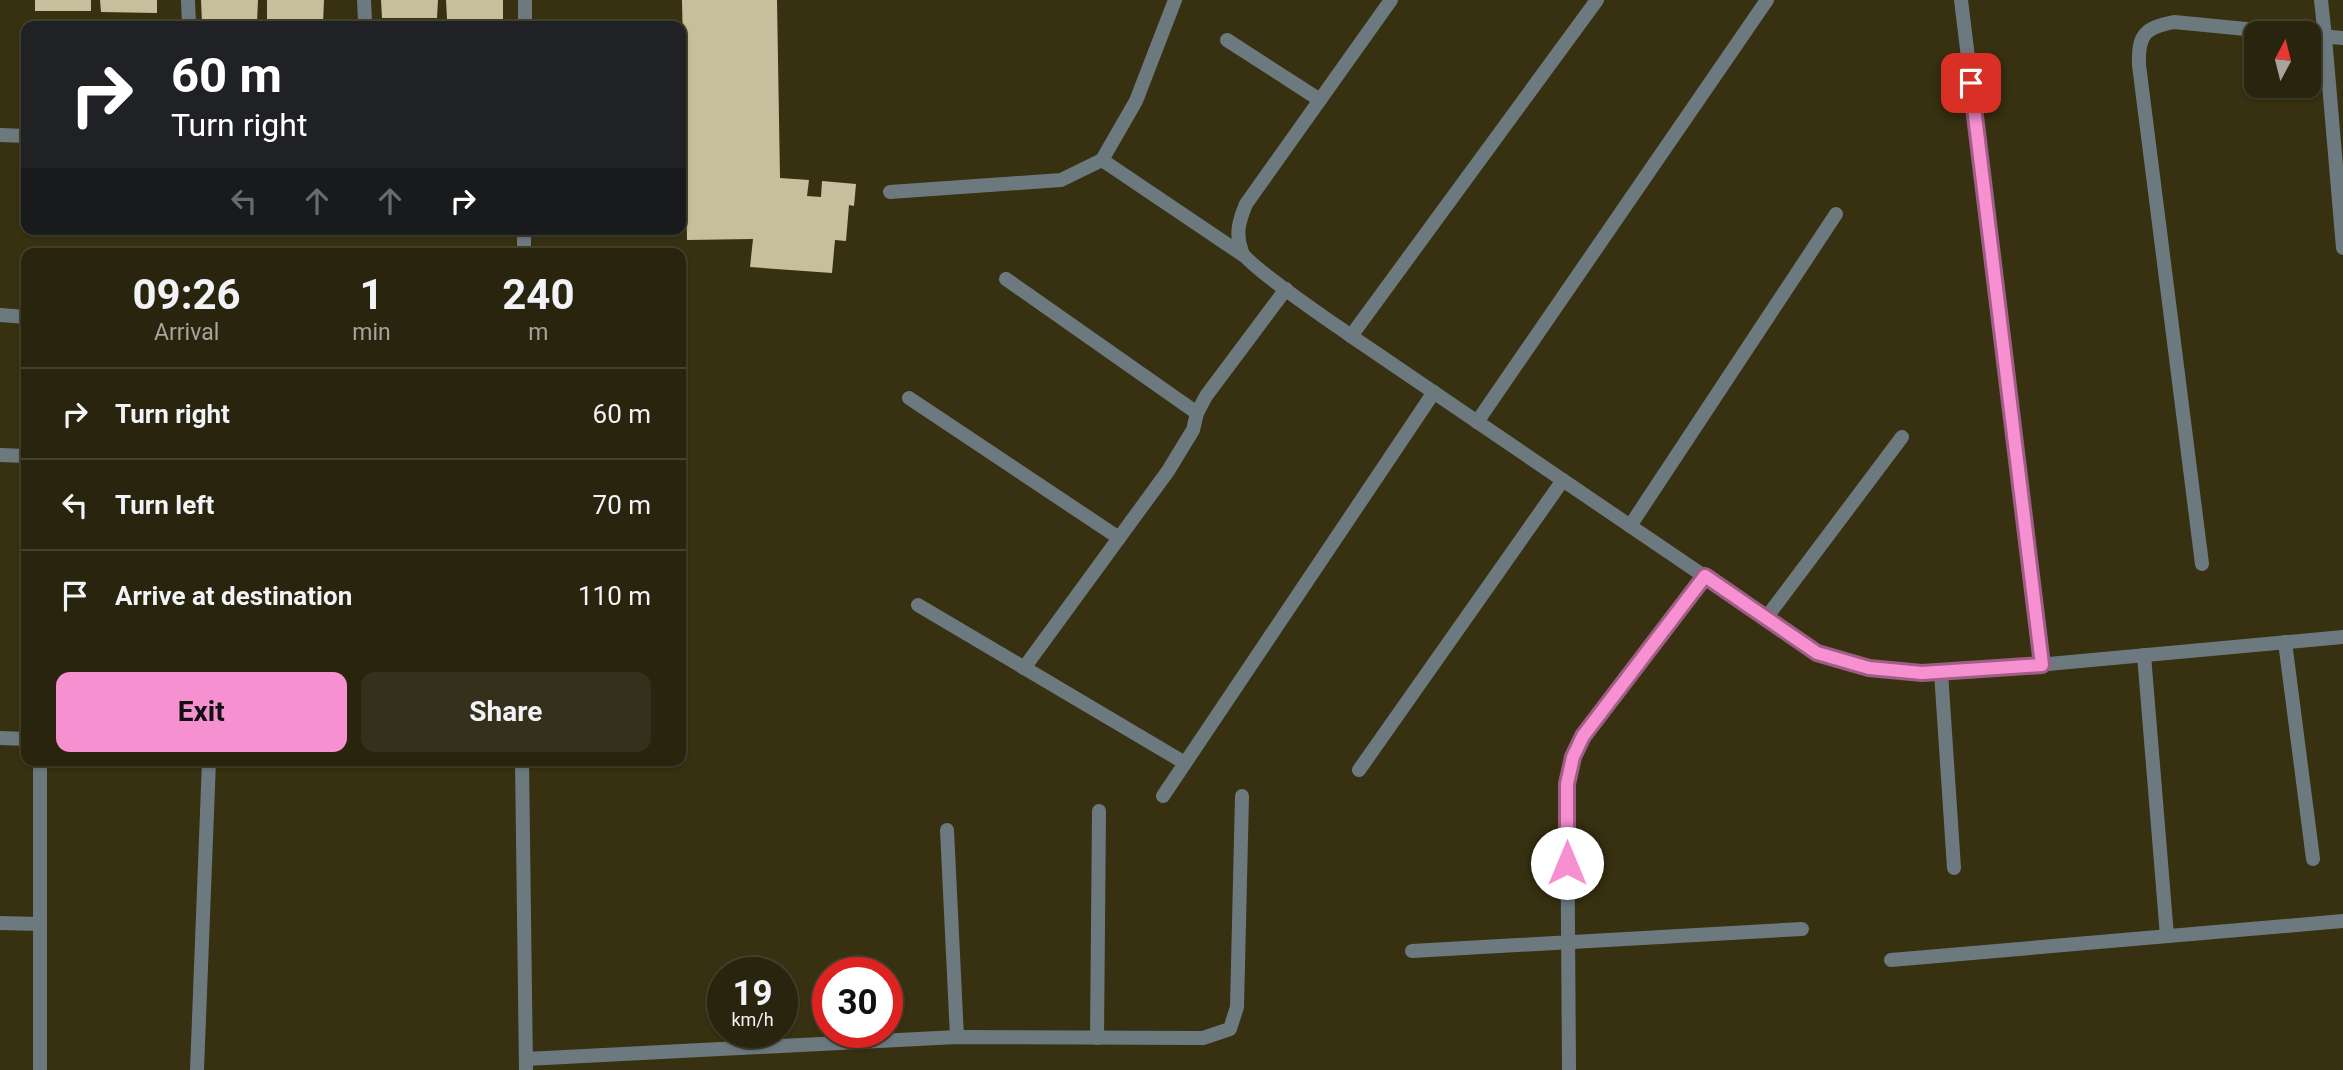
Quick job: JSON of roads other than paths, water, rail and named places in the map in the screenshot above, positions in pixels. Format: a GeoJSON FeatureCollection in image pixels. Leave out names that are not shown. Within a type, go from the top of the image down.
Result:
{"type":"FeatureCollection","features":[{"type":"Feature","properties":{"kind":"street"},"geometry":{"type":"LineString","coordinates":[[188,0],[188,21]]}},
{"type":"Feature","properties":{"kind":"street"},"geometry":{"type":"LineString","coordinates":[[364,0],[365,21]]}},
{"type":"Feature","properties":{"kind":"street"},"geometry":{"type":"LineString","coordinates":[[525,0],[525,21]]}},
{"type":"Feature","properties":{"kind":"street"},"geometry":{"type":"LineString","coordinates":[[890,192],[1061,180],[1102,160],[1136,101],[1174,0]]}},
{"type":"Feature","properties":{"kind":"street"},"geometry":{"type":"LineString","coordinates":[[1242,255],[1237,227],[1246,204],[1391,0]]}},
{"type":"Feature","properties":{"kind":"street"},"geometry":{"type":"LineString","coordinates":[[1352,336],[1597,0]]}},
{"type":"Feature","properties":{"kind":"street"},"geometry":{"type":"LineString","coordinates":[[1477,422],[1767,0]]}},
{"type":"Feature","properties":{"kind":"street"},"geometry":{"type":"LineString","coordinates":[[1961,0],[2042,665]]}},
{"type":"Feature","properties":{"kind":"street"},"geometry":{"type":"LineString","coordinates":[[2321,0],[2343,248]]}},
{"type":"Feature","properties":{"kind":"street"},"geometry":{"type":"LineString","coordinates":[[2202,564],[2138,44],[2146,33],[2159,25],[2174,22],[2244,29]]}},
{"type":"Feature","properties":{"kind":"street"},"geometry":{"type":"LineString","coordinates":[[2321,37],[2343,38]]}},
{"type":"Feature","properties":{"kind":"street"},"geometry":{"type":"LineString","coordinates":[[1227,40],[1320,100]]}},
{"type":"Feature","properties":{"kind":"street"},"geometry":{"type":"LineString","coordinates":[[0,135],[21,136]]}},
{"type":"Feature","properties":{"kind":"street"},"geometry":{"type":"LineString","coordinates":[[1102,160],[1242,255],[1352,336],[1817,653],[1869,668],[1922,673],[2042,665],[2343,637]]}},
{"type":"Feature","properties":{"kind":"street"},"geometry":{"type":"LineString","coordinates":[[1630,526],[1836,214]]}},
{"type":"Feature","properties":{"kind":"street"},"geometry":{"type":"LineString","coordinates":[[1006,279],[1197,414]]}},
{"type":"Feature","properties":{"kind":"street"},"geometry":{"type":"LineString","coordinates":[[1024,668],[1168,471],[1192,430],[1206,396],[1286,289]]}},
{"type":"Feature","properties":{"kind":"street"},"geometry":{"type":"LineString","coordinates":[[0,315],[21,317]]}},
{"type":"Feature","properties":{"kind":"street"},"geometry":{"type":"LineString","coordinates":[[1163,796],[1434,392]]}},
{"type":"Feature","properties":{"kind":"street"},"geometry":{"type":"LineString","coordinates":[[909,398],[1119,538]]}},
{"type":"Feature","properties":{"kind":"street"},"geometry":{"type":"LineString","coordinates":[[1766,618],[1902,437]]}},
{"type":"Feature","properties":{"kind":"street"},"geometry":{"type":"LineString","coordinates":[[0,455],[21,456]]}},
{"type":"Feature","properties":{"kind":"street"},"geometry":{"type":"LineString","coordinates":[[1359,771],[1563,480]]}},
{"type":"Feature","properties":{"kind":"street"},"geometry":{"type":"LineString","coordinates":[[1569,1070],[1567,784],[1573,757],[1583,736],[1705,576]]}},
{"type":"Feature","properties":{"kind":"street"},"geometry":{"type":"LineString","coordinates":[[918,605],[1185,763]]}},
{"type":"Feature","properties":{"kind":"street"},"geometry":{"type":"LineString","coordinates":[[2285,642],[2312,859]]}},
{"type":"Feature","properties":{"kind":"street"},"geometry":{"type":"LineString","coordinates":[[2144,655],[2167,936]]}},
{"type":"Feature","properties":{"kind":"street"},"geometry":{"type":"LineString","coordinates":[[1941,672],[1954,868]]}},
{"type":"Feature","properties":{"kind":"street"},"geometry":{"type":"LineString","coordinates":[[0,738],[21,739]]}},
{"type":"Feature","properties":{"kind":"street"},"geometry":{"type":"LineString","coordinates":[[40,766],[40,1070]]}},
{"type":"Feature","properties":{"kind":"street"},"geometry":{"type":"LineString","coordinates":[[197,1070],[209,766]]}},
{"type":"Feature","properties":{"kind":"street"},"geometry":{"type":"LineString","coordinates":[[522,766],[526,1065],[957,1037],[1203,1038],[1230,1029],[1237,1007],[1242,796]]}},
{"type":"Feature","properties":{"kind":"street"},"geometry":{"type":"LineString","coordinates":[[1097,1038],[1099,811]]}},
{"type":"Feature","properties":{"kind":"street"},"geometry":{"type":"LineString","coordinates":[[947,830],[957,1037]]}},
{"type":"Feature","properties":{"kind":"street"},"geometry":{"type":"LineString","coordinates":[[1891,960],[2343,921]]}},
{"type":"Feature","properties":{"kind":"street"},"geometry":{"type":"LineString","coordinates":[[0,923],[40,924]]}},
{"type":"Feature","properties":{"kind":"street"},"geometry":{"type":"LineString","coordinates":[[1412,951],[1802,929]]}}]}
